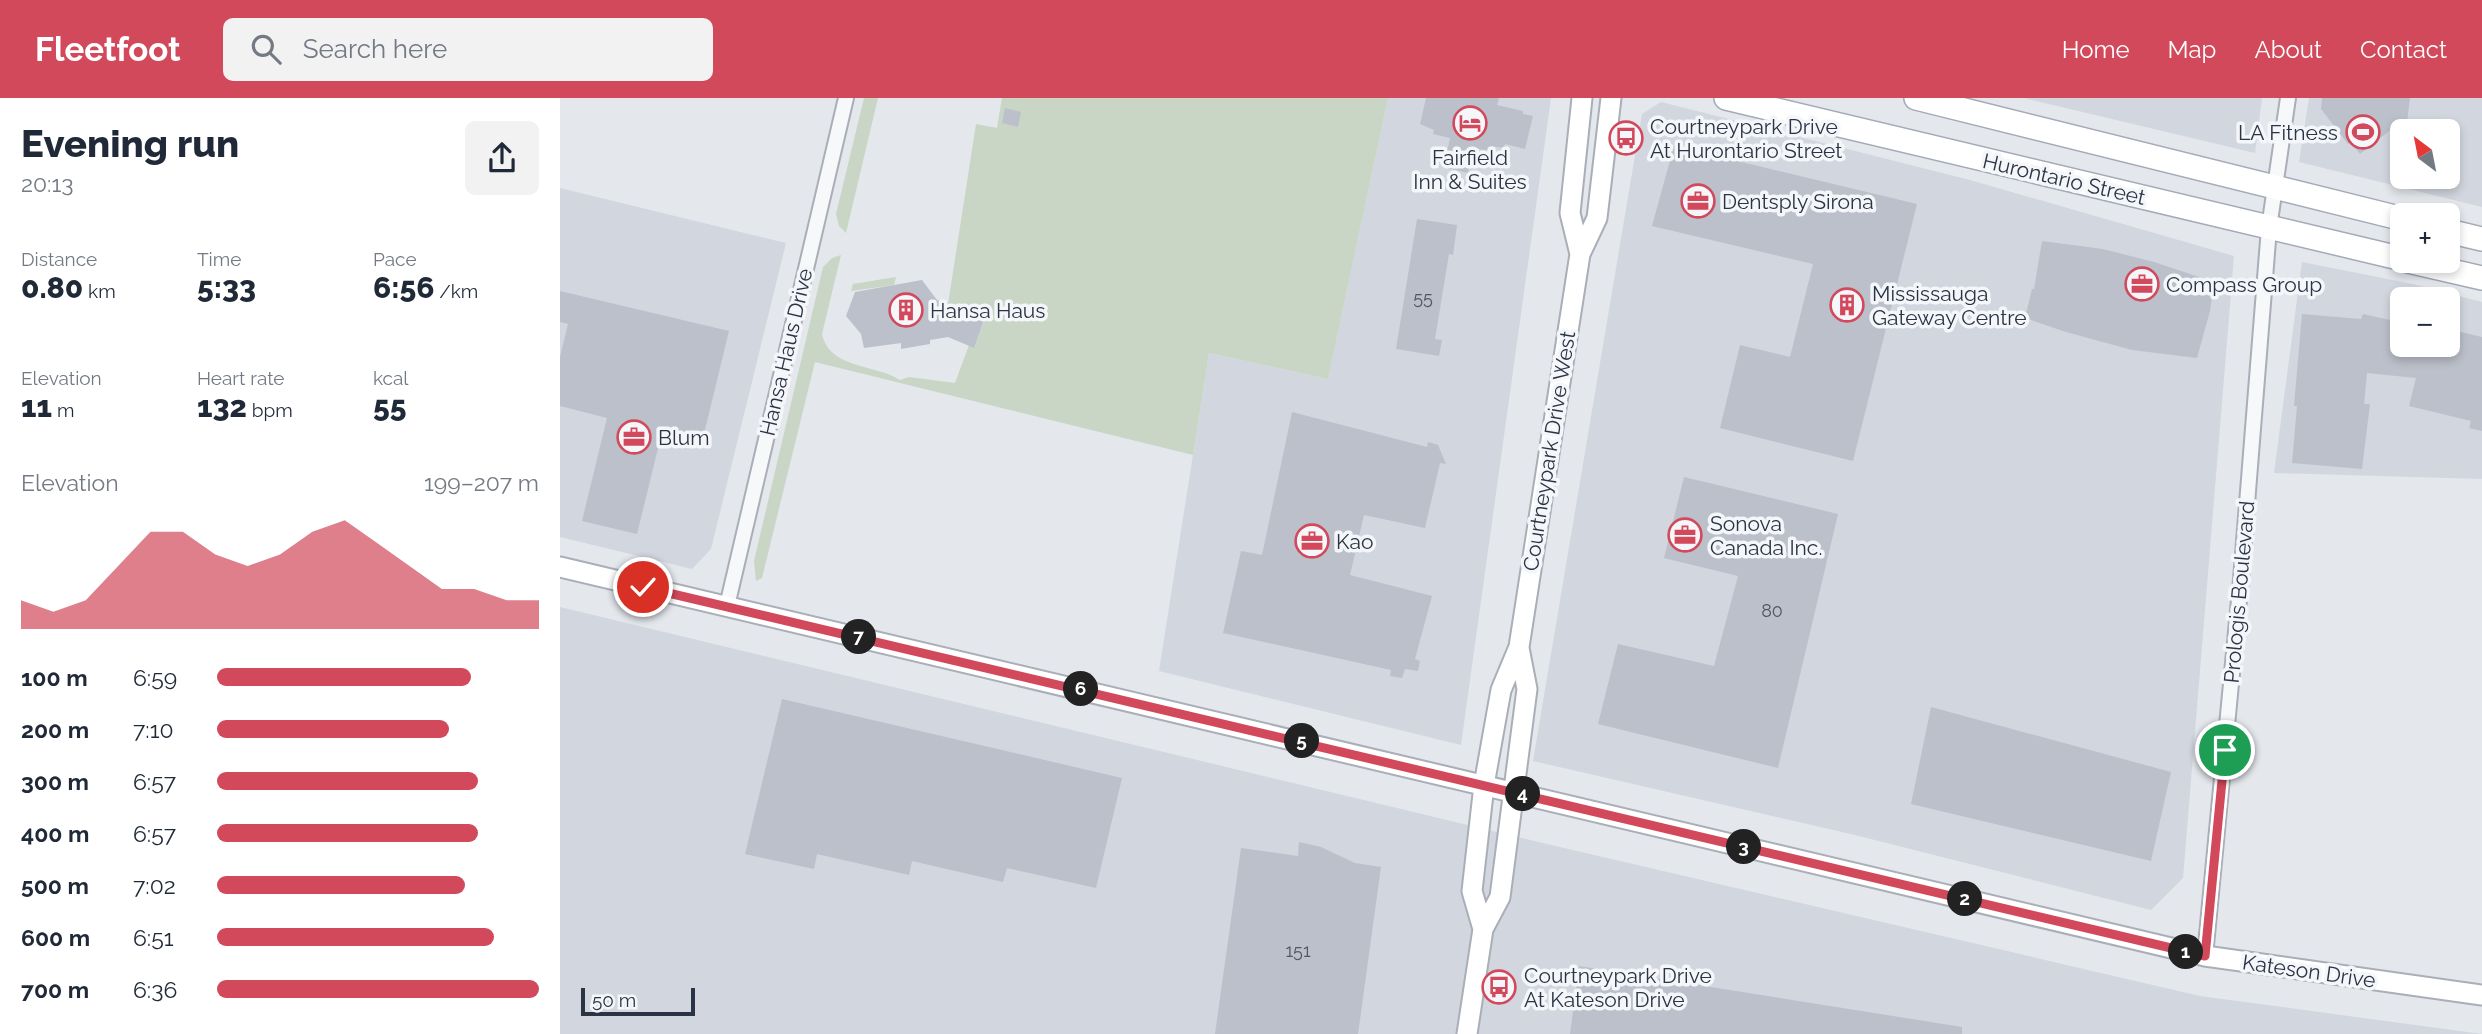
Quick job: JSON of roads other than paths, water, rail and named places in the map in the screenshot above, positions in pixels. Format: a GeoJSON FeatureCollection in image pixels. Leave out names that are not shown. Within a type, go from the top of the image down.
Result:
{"type":"FeatureCollection","features":[{"type":"Feature","properties":{"kind":"main road","name":"Hurontario Street"},"geometry":{"type":"LineString","coordinates":[[1726,98],[2390,257]]}},
{"type":"Feature","properties":{"kind":"main road","name":"Hurontario Street"},"geometry":{"type":"LineString","coordinates":[[1916,98],[2390,216]]}},
{"type":"Feature","properties":{"kind":"main road"},"geometry":{"type":"LineString","coordinates":[[2460,234],[2482,239]]}},
{"type":"Feature","properties":{"kind":"main road"},"geometry":{"type":"LineString","coordinates":[[2460,273],[2482,278]]}},
{"type":"Feature","properties":{"kind":"street","name":"Hansa Haus Drive"},"geometry":{"type":"LineString","coordinates":[[727,606],[846,98]]}},
{"type":"Feature","properties":{"kind":"street","name":"Courtneypark Drive West"},"geometry":{"type":"LineString","coordinates":[[1580,254],[1570,213],[1582,98]]}},
{"type":"Feature","properties":{"kind":"street","name":"Courtneypark Drive West"},"geometry":{"type":"LineString","coordinates":[[1483,929],[1472,891],[1484,785],[1501,690],[1519,647],[1580,254],[1597,218],[1611,98]]}},
{"type":"Feature","properties":{"kind":"street","name":"Prologis Boulevard"},"geometry":{"type":"LineString","coordinates":[[2205,956],[2241,579],[2269,228],[2288,98]]}},
{"type":"Feature","properties":{"kind":"street","name":"Kateson Drive"},"geometry":{"type":"LineString","coordinates":[[560,567],[2205,956],[2482,995]]}},
{"type":"Feature","properties":{"kind":"street","name":"Courtneypark Drive West"},"geometry":{"type":"LineString","coordinates":[[1467,1034],[1483,929],[1500,897],[1527,689],[1519,647]]}},
{"type":"Feature","properties":{"kind":"place","name":"Fairfield Inn & Suites"},"geometry":{"type":"Point","coordinates":[1470,123]}},
{"type":"Feature","properties":{"kind":"place","name":"LA Fitness"},"geometry":{"type":"Point","coordinates":[2363,132]}},
{"type":"Feature","properties":{"kind":"place","name":"Courtneypark Drive At Hurontario Street"},"geometry":{"type":"Point","coordinates":[1626,138]}},
{"type":"Feature","properties":{"kind":"place","name":"Dentsply Sirona"},"geometry":{"type":"Point","coordinates":[1698,201]}},
{"type":"Feature","properties":{"kind":"place","name":"Compass Group"},"geometry":{"type":"Point","coordinates":[2142,284]}},
{"type":"Feature","properties":{"kind":"place","name":"Mississauga Gateway Centre"},"geometry":{"type":"Point","coordinates":[1847,305]}},
{"type":"Feature","properties":{"kind":"place","name":"Hansa Haus"},"geometry":{"type":"Point","coordinates":[906,310]}},
{"type":"Feature","properties":{"kind":"place","name":"Blum"},"geometry":{"type":"Point","coordinates":[634,437]}},
{"type":"Feature","properties":{"kind":"place","name":"Sonova Canada Inc."},"geometry":{"type":"Point","coordinates":[1685,535]}},
{"type":"Feature","properties":{"kind":"place","name":"Kao"},"geometry":{"type":"Point","coordinates":[1312,541]}},
{"type":"Feature","properties":{"kind":"place","name":"Courtneypark Drive At Kateson Drive"},"geometry":{"type":"Point","coordinates":[1499,987]}}]}
